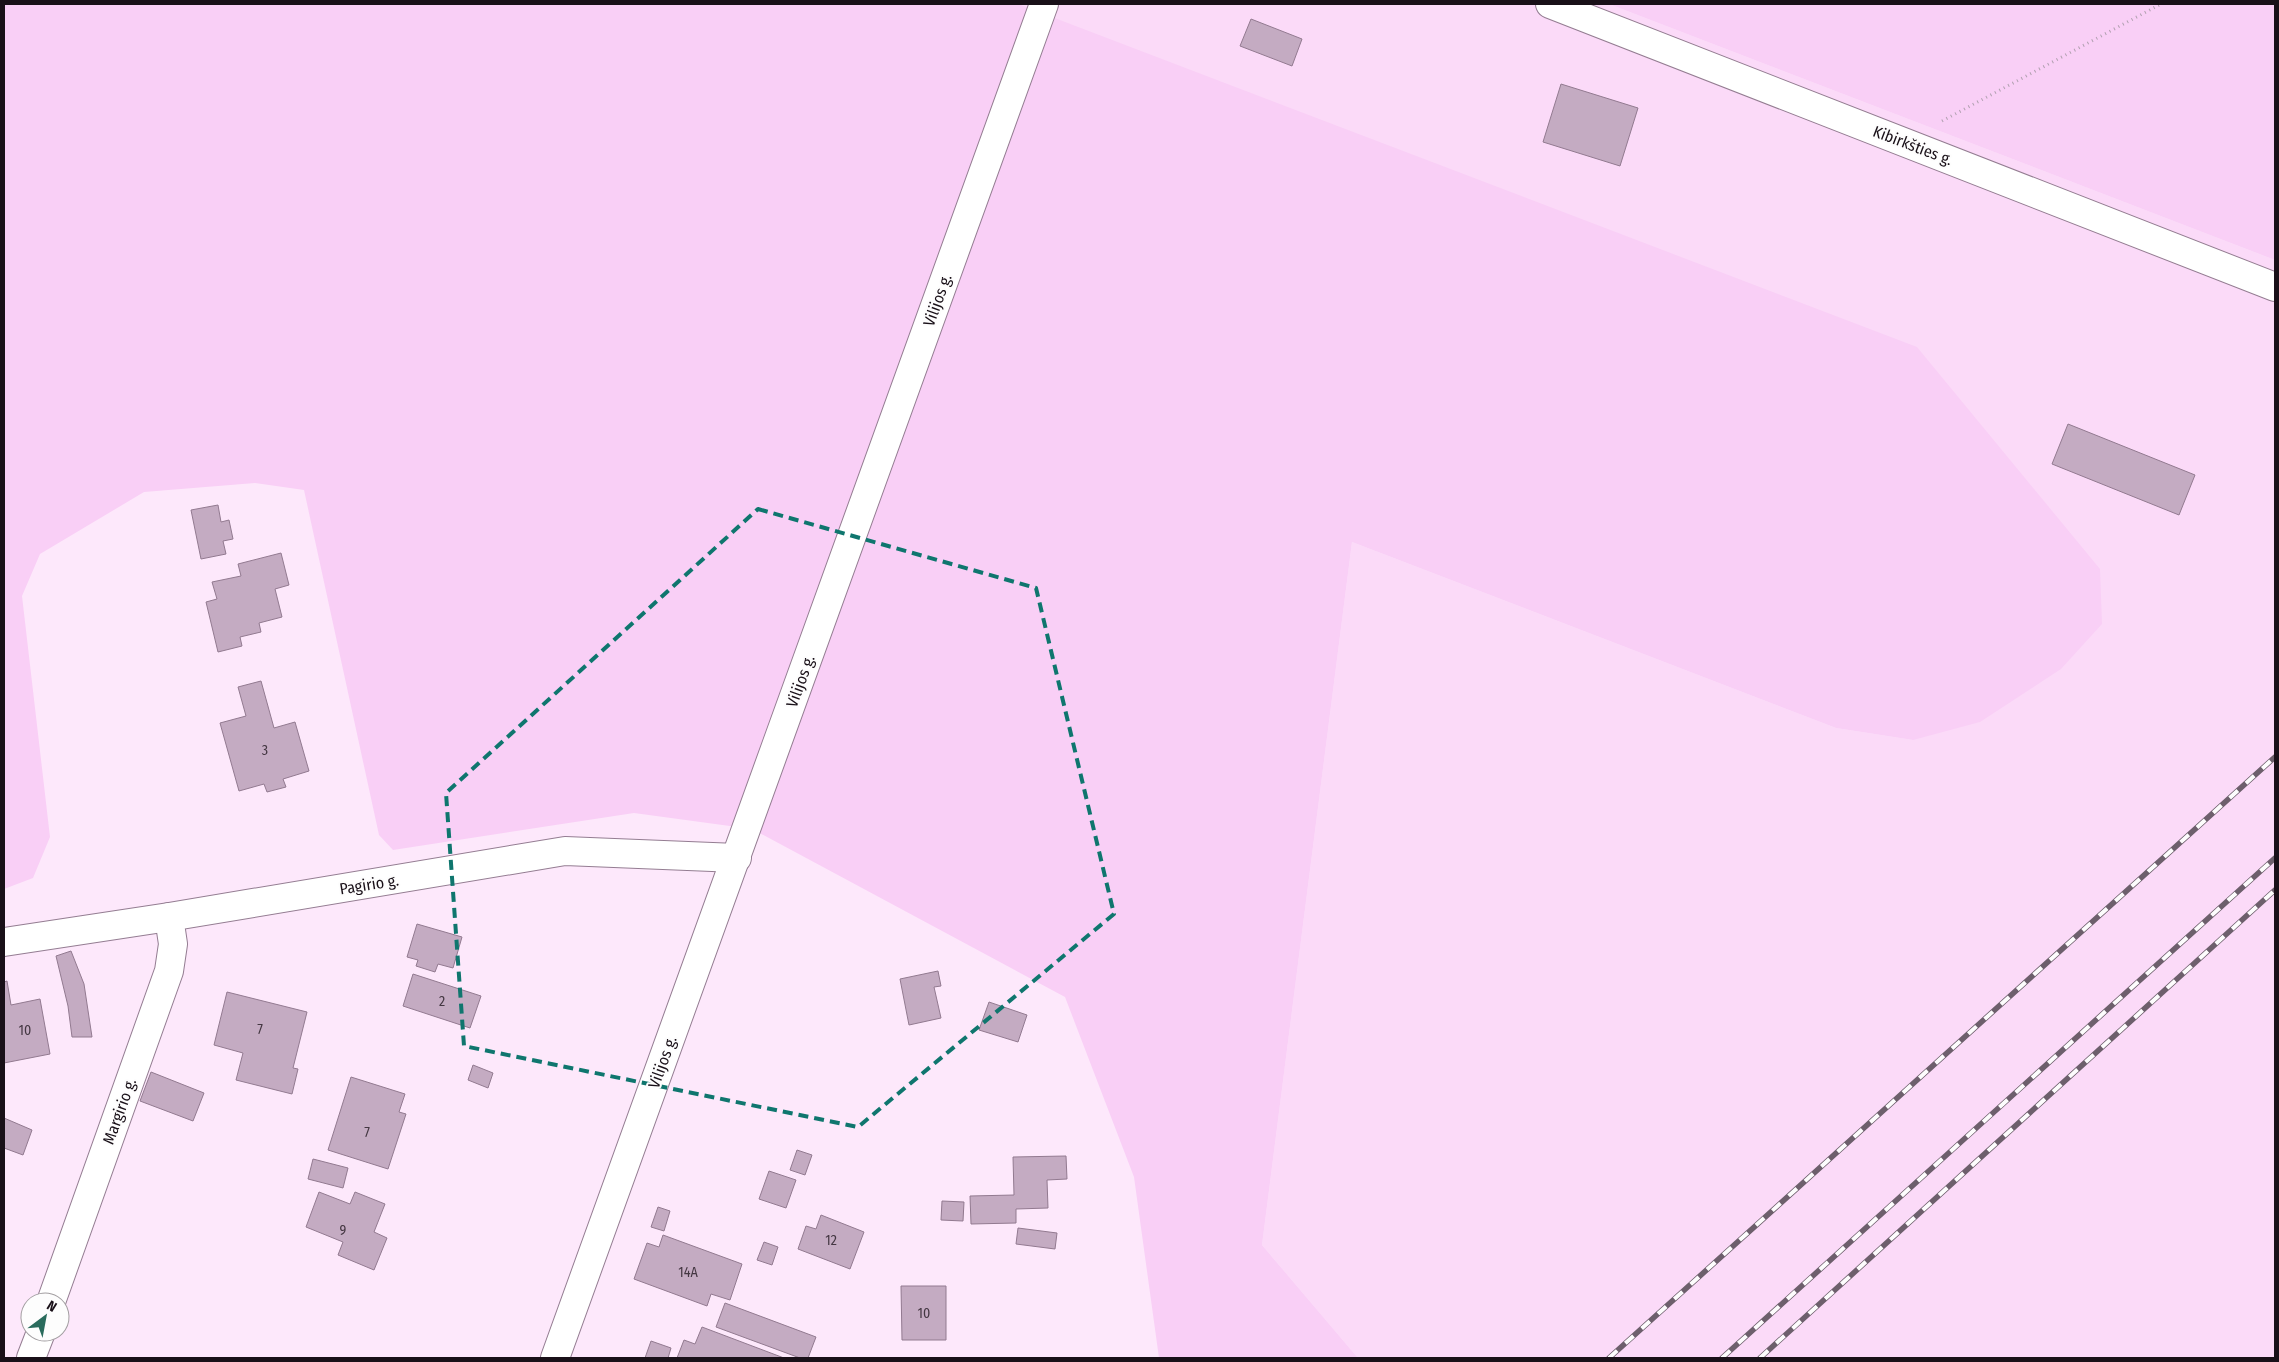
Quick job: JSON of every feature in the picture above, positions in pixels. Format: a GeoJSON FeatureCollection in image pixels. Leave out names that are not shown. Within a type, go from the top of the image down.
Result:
{"type":"FeatureCollection","features":[{"type":"Feature","properties":{"kind":"street","name":"Vilijos g."},"geometry":{"type":"LineString","coordinates":[[556,1358],[1044,4]]}},
{"type":"Feature","properties":{"kind":"street","name":"Kibirkšties g."},"geometry":{"type":"LineString","coordinates":[[1550,4],[2275,287]]}},
{"type":"Feature","properties":{"kind":"street","name":"Pagirio g."},"geometry":{"type":"LineString","coordinates":[[4,942],[169,917],[565,851],[737,858]]}},
{"type":"Feature","properties":{"kind":"street","name":"Margirio g."},"geometry":{"type":"LineString","coordinates":[[55,1292],[169,971],[173,944],[169,917]]}},
{"type":"Feature","properties":{"kind":"street"},"geometry":{"type":"LineString","coordinates":[[31,1358],[37,1342]]}},
{"type":"Feature","properties":{"kind":"path"},"geometry":{"type":"LineString","coordinates":[[1904,142],[2161,4]]}},
{"type":"Feature","properties":{"kind":"highlighted area"},"geometry":{"type":"Polygon","coordinates":[[[758,509],[1036,588],[1114,914],[858,1127],[464,1046],[446,793],[758,509]]]}},
{"type":"Feature","properties":{"kind":"shaded area"},"geometry":{"type":"Polygon","coordinates":[[[4,4],[1018,4],[1917,347],[2100,569],[2102,624],[2061,669],[1980,722],[1913,740],[1836,728],[1352,542],[1262,1245],[1358,1358],[1159,1358],[1134,1177],[1065,997],[752,829],[634,813],[393,850],[379,835],[304,490],[255,483],[144,492],[40,554],[22,596],[50,837],[33,878],[4,889],[4,4]]]}},
{"type":"Feature","properties":{"kind":"shaded area"},"geometry":{"type":"Polygon","coordinates":[[[1018,4],[1609,4],[2275,260],[2275,1358],[1358,1358],[1262,1245],[1352,542],[1836,728],[1913,740],[1018,4]]]}},
{"type":"Feature","properties":{"kind":"shaded area"},"geometry":{"type":"Polygon","coordinates":[[[1609,4],[2275,4],[2275,260],[1609,4]]]}},
{"type":"Feature","properties":{"kind":"building"},"geometry":{"type":"Polygon","coordinates":[[[1251,19],[1302,39],[1292,66],[1240,46],[1251,19]]]}},
{"type":"Feature","properties":{"kind":"building"},"geometry":{"type":"Polygon","coordinates":[[[1561,84],[1638,108],[1620,166],[1543,142],[1561,84]]]}},
{"type":"Feature","properties":{"kind":"building"},"geometry":{"type":"Polygon","coordinates":[[[2068,424],[2195,475],[2179,515],[2052,464],[2068,424]]]}},
{"type":"Feature","properties":{"kind":"building"},"geometry":{"type":"Polygon","coordinates":[[[218,505],[221,522],[229,520],[233,539],[223,541],[226,554],[201,559],[191,510],[218,505]]]}},
{"type":"Feature","properties":{"kind":"building"},"geometry":{"type":"Polygon","coordinates":[[[281,553],[289,585],[275,589],[282,617],[259,623],[261,632],[240,637],[242,646],[218,652],[206,602],[217,599],[212,582],[241,576],[238,564],[281,553]]]}},
{"type":"Feature","properties":{"kind":"building"},"geometry":{"type":"Polygon","coordinates":[[[261,681],[274,728],[295,722],[309,771],[283,779],[286,787],[267,792],[264,784],[239,791],[220,723],[246,716],[238,687],[261,681]]]}},
{"type":"Feature","properties":{"kind":"building"},"geometry":{"type":"Polygon","coordinates":[[[417,924],[462,937],[453,968],[438,964],[435,972],[416,966],[418,960],[407,957],[417,924]]]}},
{"type":"Feature","properties":{"kind":"building"},"geometry":{"type":"Polygon","coordinates":[[[71,951],[84,984],[92,1037],[72,1037],[68,1006],[56,956],[71,951]]]}},
{"type":"Feature","properties":{"kind":"building"},"geometry":{"type":"Polygon","coordinates":[[[938,971],[941,986],[934,987],[941,1018],[909,1025],[900,979],[938,971]]]}},
{"type":"Feature","properties":{"kind":"building"},"geometry":{"type":"Polygon","coordinates":[[[413,974],[481,996],[470,1028],[403,1006],[413,974]]]}},
{"type":"Feature","properties":{"kind":"building"},"geometry":{"type":"Polygon","coordinates":[[[7,981],[11,1005],[40,999],[50,1054],[4,1063],[4,982],[7,981]]]}},
{"type":"Feature","properties":{"kind":"building"},"geometry":{"type":"Polygon","coordinates":[[[227,992],[307,1012],[293,1068],[298,1069],[292,1094],[236,1080],[243,1053],[214,1045],[227,992]]]}},
{"type":"Feature","properties":{"kind":"building"},"geometry":{"type":"Polygon","coordinates":[[[989,1002],[1027,1015],[1018,1042],[979,1030],[989,1002]]]}},
{"type":"Feature","properties":{"kind":"building"},"geometry":{"type":"Polygon","coordinates":[[[473,1065],[493,1073],[488,1088],[468,1080],[473,1065]]]}},
{"type":"Feature","properties":{"kind":"building"},"geometry":{"type":"Polygon","coordinates":[[[151,1072],[204,1093],[193,1121],[140,1101],[151,1072]]]}},
{"type":"Feature","properties":{"kind":"building"},"geometry":{"type":"Polygon","coordinates":[[[351,1077],[405,1094],[399,1112],[406,1114],[388,1169],[328,1150],[351,1077]]]}},
{"type":"Feature","properties":{"kind":"building"},"geometry":{"type":"Polygon","coordinates":[[[4,1118],[32,1130],[23,1155],[4,1148],[4,1118]]]}},
{"type":"Feature","properties":{"kind":"building"},"geometry":{"type":"Polygon","coordinates":[[[797,1150],[812,1155],[805,1175],[790,1170],[797,1150]]]}},
{"type":"Feature","properties":{"kind":"building"},"geometry":{"type":"Polygon","coordinates":[[[1066,1156],[1067,1179],[1047,1180],[1048,1208],[1016,1209],[1016,1223],[971,1224],[970,1196],[1014,1195],[1013,1157],[1066,1156]]]}},
{"type":"Feature","properties":{"kind":"building"},"geometry":{"type":"Polygon","coordinates":[[[313,1159],[348,1168],[343,1188],[308,1179],[313,1159]]]}},
{"type":"Feature","properties":{"kind":"building"},"geometry":{"type":"Polygon","coordinates":[[[769,1171],[796,1180],[786,1208],[759,1199],[769,1171]]]}},
{"type":"Feature","properties":{"kind":"building"},"geometry":{"type":"Polygon","coordinates":[[[319,1192],[350,1204],[355,1192],[385,1204],[374,1232],[387,1238],[374,1270],[338,1255],[343,1242],[306,1227],[319,1192]]]}},
{"type":"Feature","properties":{"kind":"building"},"geometry":{"type":"Polygon","coordinates":[[[942,1201],[964,1202],[963,1221],[941,1220],[942,1201]]]}},
{"type":"Feature","properties":{"kind":"building"},"geometry":{"type":"Polygon","coordinates":[[[658,1207],[670,1211],[664,1231],[651,1227],[658,1207]]]}},
{"type":"Feature","properties":{"kind":"building"},"geometry":{"type":"Polygon","coordinates":[[[821,1215],[864,1232],[850,1269],[798,1249],[806,1226],[816,1229],[821,1215]]]}},
{"type":"Feature","properties":{"kind":"building"},"geometry":{"type":"Polygon","coordinates":[[[1018,1228],[1057,1233],[1055,1249],[1016,1244],[1018,1228]]]}},
{"type":"Feature","properties":{"kind":"building"},"geometry":{"type":"Polygon","coordinates":[[[663,1235],[742,1264],[730,1300],[711,1294],[707,1306],[634,1279],[647,1243],[659,1247],[663,1235]]]}},
{"type":"Feature","properties":{"kind":"building"},"geometry":{"type":"Polygon","coordinates":[[[764,1242],[778,1247],[772,1265],[757,1260],[764,1242]]]}},
{"type":"Feature","properties":{"kind":"building"},"geometry":{"type":"Polygon","coordinates":[[[901,1286],[946,1286],[946,1340],[902,1340],[901,1286]]]}},
{"type":"Feature","properties":{"kind":"building"},"geometry":{"type":"Polygon","coordinates":[[[725,1303],[816,1337],[808,1358],[800,1358],[716,1327],[725,1303]]]}},
{"type":"Feature","properties":{"kind":"building"},"geometry":{"type":"Polygon","coordinates":[[[702,1327],[784,1358],[677,1358],[684,1340],[695,1344],[702,1327]]]}},
{"type":"Feature","properties":{"kind":"building"},"geometry":{"type":"Polygon","coordinates":[[[651,1341],[671,1348],[668,1358],[645,1358],[651,1341]]]}},
{"type":"Feature","properties":{"kind":"railway"},"geometry":{"type":"LineString","coordinates":[[1609,1358],[2275,757]]}},
{"type":"Feature","properties":{"kind":"railway"},"geometry":{"type":"LineString","coordinates":[[1722,1358],[2275,858]]}},
{"type":"Feature","properties":{"kind":"railway"},"geometry":{"type":"LineString","coordinates":[[1760,1358],[2275,890]]}}]}
